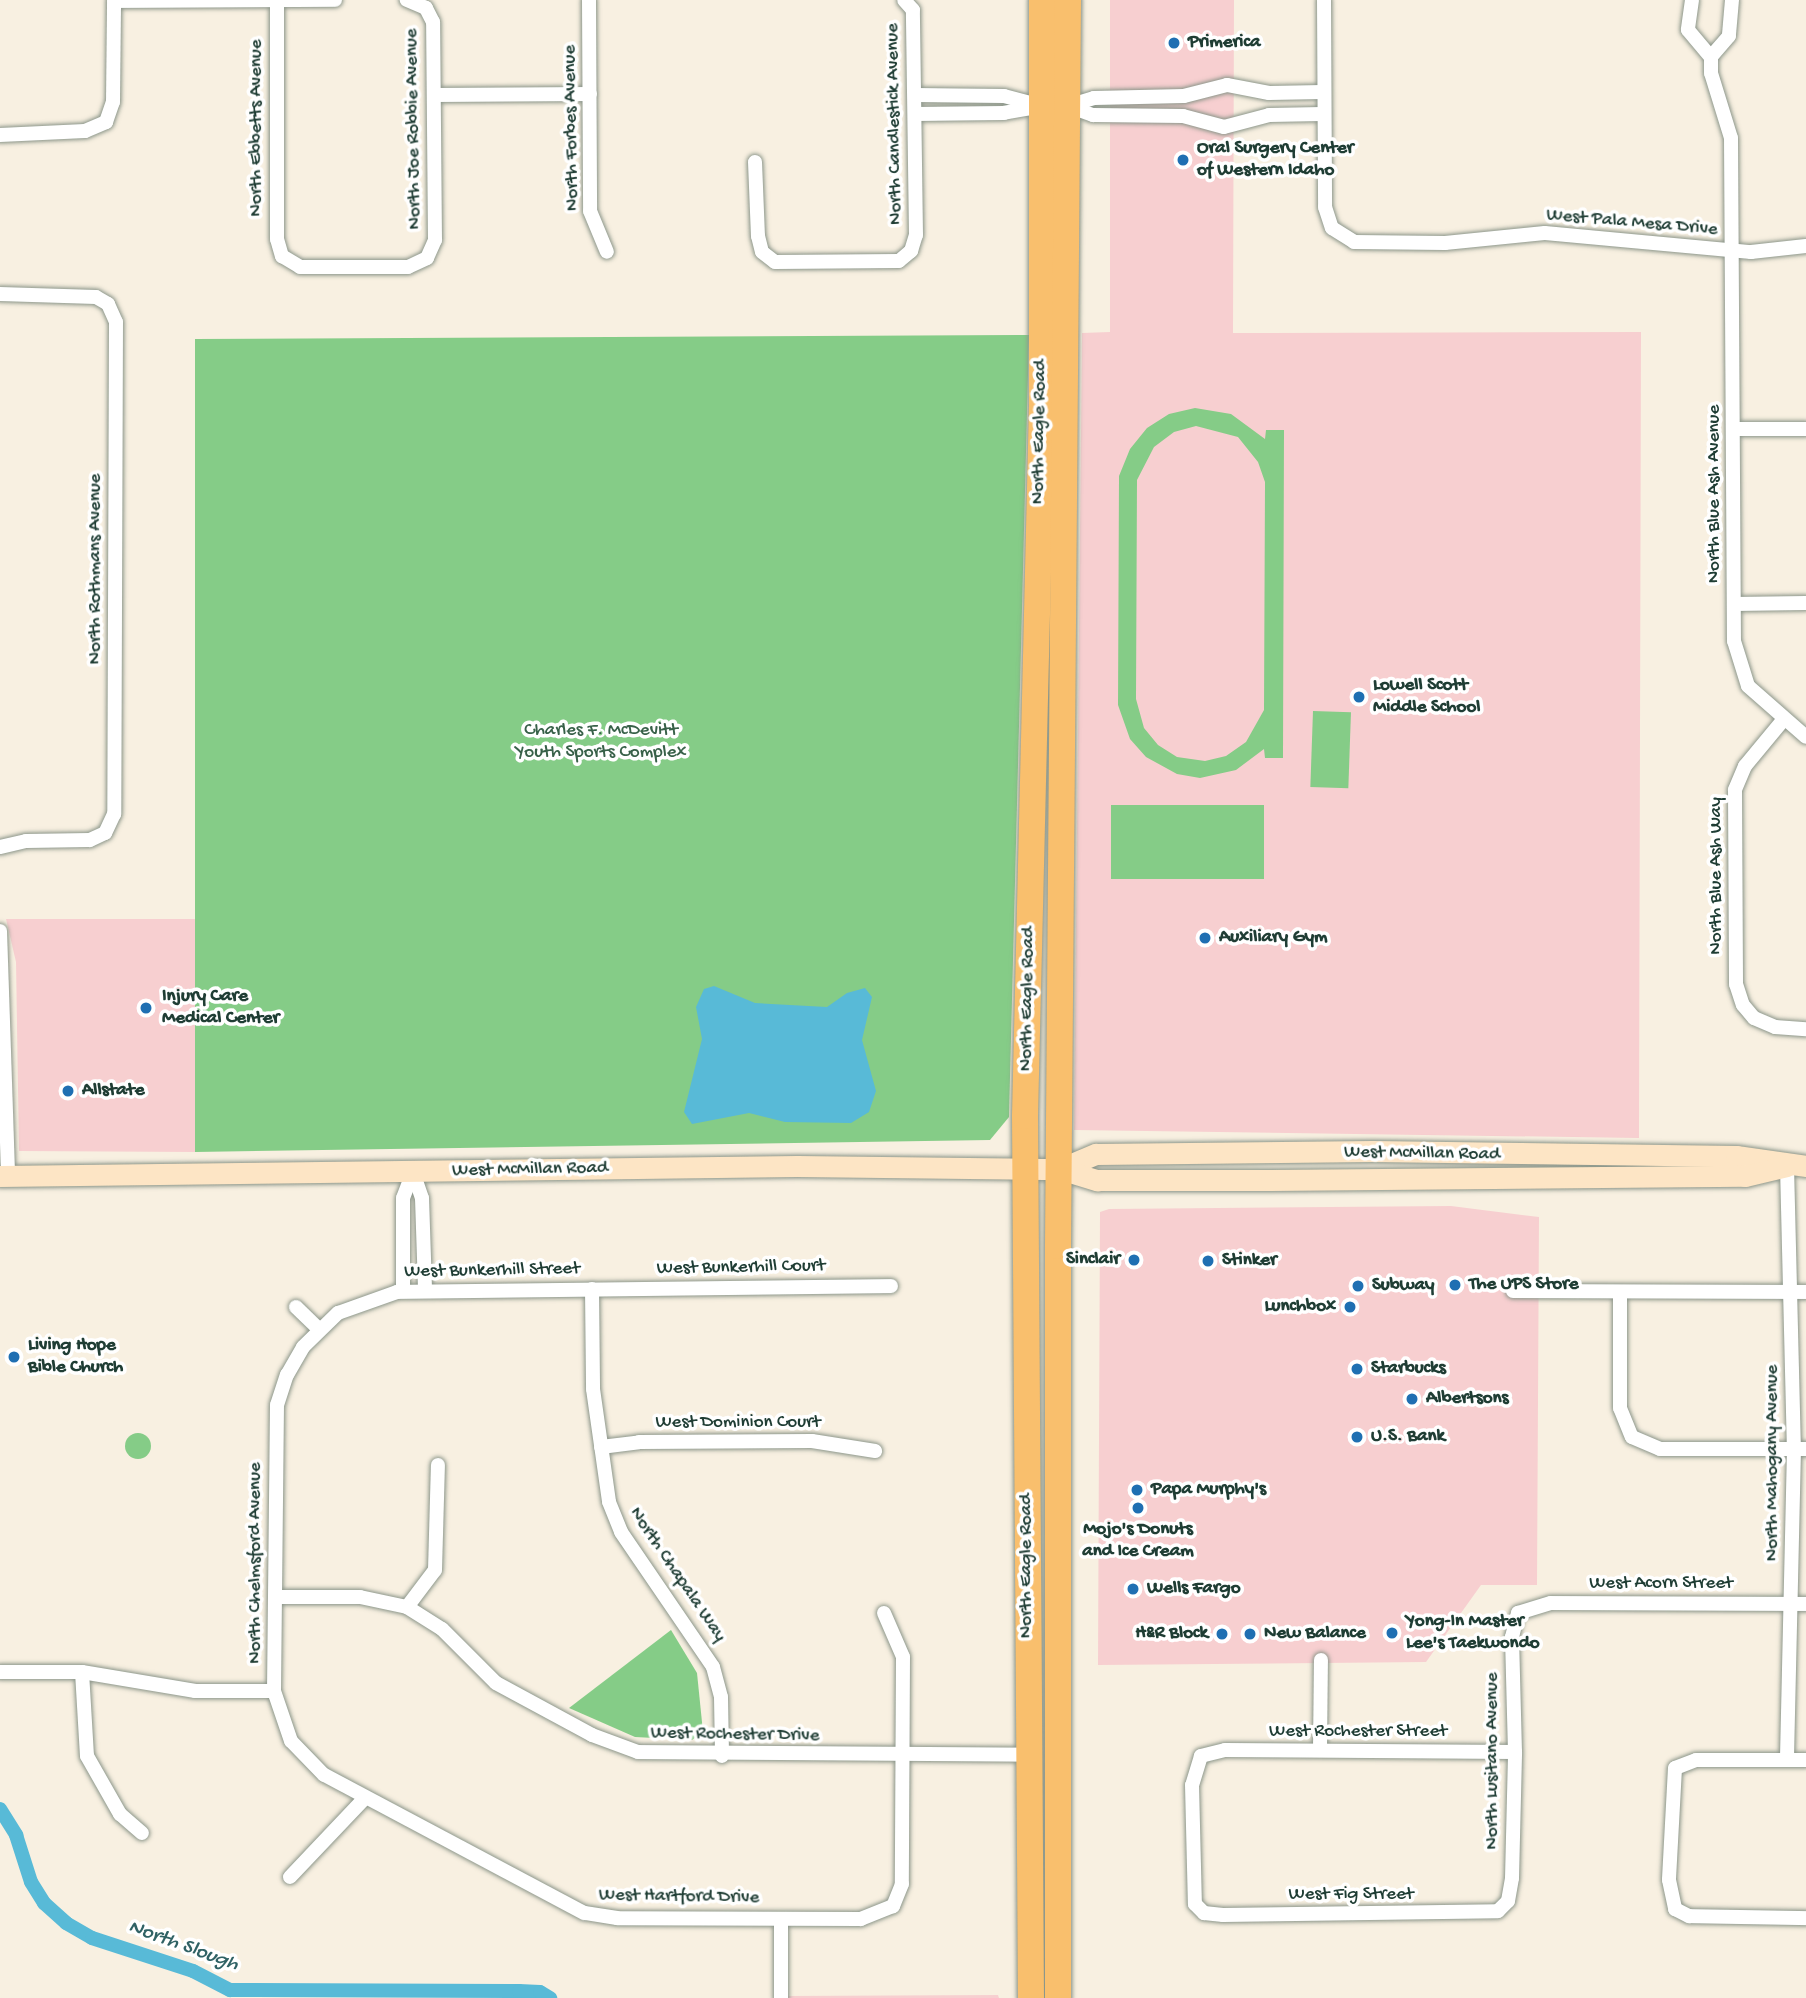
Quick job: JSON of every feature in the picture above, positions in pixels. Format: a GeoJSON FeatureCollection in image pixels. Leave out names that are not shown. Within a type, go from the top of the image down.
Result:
{"type":"FeatureCollection","features":[{"type":"Feature","properties":{"kind":"highway","name":"North Eagle Road"},"geometry":{"type":"LineString","coordinates":[[1042,0],[1055,106],[1067,287],[1060,1169],[1058,1998]]}},
{"type":"Feature","properties":{"kind":"highway"},"geometry":{"type":"LineString","coordinates":[[1053,0],[1055,82],[1060,101],[1055,106]]}},
{"type":"Feature","properties":{"kind":"highway","name":"North Eagle Road"},"geometry":{"type":"LineString","coordinates":[[1031,1998],[1031,1755],[1026,1663],[1026,1169],[1042,404],[1055,106],[1068,0]]}},
{"type":"Feature","properties":{"kind":"main road","name":"West McMillan Road"},"geometry":{"type":"LineString","coordinates":[[1060,1169],[1096,1154],[1373,1151],[1618,1157],[1736,1156],[1796,1166]]}},
{"type":"Feature","properties":{"kind":"main road"},"geometry":{"type":"LineString","coordinates":[[1618,1157],[1630,1166],[1702,1167],[1736,1176]]}},
{"type":"Feature","properties":{"kind":"main road","name":"West McMillan Road"},"geometry":{"type":"LineString","coordinates":[[4,1176],[797,1166],[1060,1169],[1097,1180],[1736,1176],[1796,1166]]}},
{"type":"Feature","properties":{"kind":"street"},"geometry":{"type":"LineString","coordinates":[[0,135],[85,131],[106,122],[113,103],[114,0],[335,0]]}},
{"type":"Feature","properties":{"kind":"street","name":"North Ebbetts Avenue"},"geometry":{"type":"LineString","coordinates":[[277,0],[277,239],[282,256]]}},
{"type":"Feature","properties":{"kind":"street","name":"North Joe Robbie Avenue"},"geometry":{"type":"LineString","coordinates":[[282,256],[300,267],[408,267],[427,258],[435,240],[433,22],[426,8],[407,0]]}},
{"type":"Feature","properties":{"kind":"street","name":"North Forbes Avenue"},"geometry":{"type":"LineString","coordinates":[[589,0],[590,211],[607,252]]}},
{"type":"Feature","properties":{"kind":"street","name":"North Candlestick Avenue"},"geometry":{"type":"LineString","coordinates":[[755,162],[758,236],[762,252],[775,262],[899,261],[911,251],[916,235],[913,10],[904,0]]}},
{"type":"Feature","properties":{"kind":"street"},"geometry":{"type":"LineString","coordinates":[[915,95],[1004,96],[1093,115],[1183,116],[1224,127],[1269,115],[1322,114],[1324,0]]}},
{"type":"Feature","properties":{"kind":"street"},"geometry":{"type":"LineString","coordinates":[[1692,0],[1688,30],[1711,57],[1729,36],[1732,0]]}},
{"type":"Feature","properties":{"kind":"street","name":"North Blue Ash Avenue"},"geometry":{"type":"LineString","coordinates":[[1711,57],[1715,93],[1731,138],[1735,251],[1734,604],[1740,672],[1759,698],[1806,737]]}},
{"type":"Feature","properties":{"kind":"street"},"geometry":{"type":"LineString","coordinates":[[915,114],[1004,113],[1094,98],[1184,96],[1227,85],[1269,93],[1321,92]]}},
{"type":"Feature","properties":{"kind":"street"},"geometry":{"type":"LineString","coordinates":[[434,95],[590,94]]}},
{"type":"Feature","properties":{"kind":"street","name":"West Pala Mesa Drive"},"geometry":{"type":"LineString","coordinates":[[1322,114],[1325,207],[1332,228],[1354,242],[1445,243],[1545,233],[1735,251],[1806,246]]}},
{"type":"Feature","properties":{"kind":"street","name":"North Rothmans Avenue"},"geometry":{"type":"LineString","coordinates":[[0,295],[83,295],[108,304],[116,322],[114,814],[105,833],[90,840],[26,841],[0,847]]}},
{"type":"Feature","properties":{"kind":"street"},"geometry":{"type":"LineString","coordinates":[[1734,429],[1806,429]]}},
{"type":"Feature","properties":{"kind":"street"},"geometry":{"type":"LineString","coordinates":[[1734,604],[1806,603]]}},
{"type":"Feature","properties":{"kind":"street","name":"North Blue Ash Way"},"geometry":{"type":"LineString","coordinates":[[1784,719],[1745,766],[1735,790],[1736,984],[1742,1005],[1754,1018],[1775,1027],[1806,1029]]}},
{"type":"Feature","properties":{"kind":"street"},"geometry":{"type":"LineString","coordinates":[[0,931],[4,1176]]}},
{"type":"Feature","properties":{"kind":"street","name":"North Mahogany Avenue"},"geometry":{"type":"LineString","coordinates":[[1787,1760],[1791,1604],[1800,1449],[1796,1166]]}},
{"type":"Feature","properties":{"kind":"street"},"geometry":{"type":"LineString","coordinates":[[413,1172],[422,1198],[425,1290]]}},
{"type":"Feature","properties":{"kind":"street"},"geometry":{"type":"LineString","coordinates":[[404,1291],[403,1198],[413,1172]]}},
{"type":"Feature","properties":{"kind":"street","name":"West Bunkerhill Court"},"geometry":{"type":"LineString","coordinates":[[592,1289],[891,1286]]}},
{"type":"Feature","properties":{"kind":"street","name":"West Bunkerhill Street"},"geometry":{"type":"LineString","coordinates":[[318,1328],[367,1299],[404,1291],[592,1289]]}},
{"type":"Feature","properties":{"kind":"street","name":"North Chapala Way"},"geometry":{"type":"LineString","coordinates":[[592,1289],[593,1381],[609,1502],[621,1532],[713,1667],[721,1697],[722,1756]]}},
{"type":"Feature","properties":{"kind":"street"},"geometry":{"type":"LineString","coordinates":[[1513,1291],[1799,1292]]}},
{"type":"Feature","properties":{"kind":"street"},"geometry":{"type":"LineString","coordinates":[[1620,1292],[1620,1408],[1632,1437],[1660,1449],[1800,1449]]}},
{"type":"Feature","properties":{"kind":"street"},"geometry":{"type":"LineString","coordinates":[[296,1307],[318,1328]]}},
{"type":"Feature","properties":{"kind":"street","name":"North Chelmsford Avenue"},"geometry":{"type":"LineString","coordinates":[[318,1328],[294,1361],[278,1405],[274,1691],[282,1724],[301,1755],[324,1775],[365,1798]]}},
{"type":"Feature","properties":{"kind":"street","name":"West Dominion Court"},"geometry":{"type":"LineString","coordinates":[[601,1447],[639,1442],[812,1441],[875,1451]]}},
{"type":"Feature","properties":{"kind":"street"},"geometry":{"type":"LineString","coordinates":[[407,1607],[435,1570],[438,1465]]}},
{"type":"Feature","properties":{"kind":"street","name":"West Rochester Drive"},"geometry":{"type":"LineString","coordinates":[[275,1598],[376,1599],[407,1607],[442,1629],[496,1683],[592,1735],[638,1752],[722,1756],[1031,1755]]}},
{"type":"Feature","properties":{"kind":"street","name":"West Acorn Street"},"geometry":{"type":"LineString","coordinates":[[1518,1613],[1551,1603],[1806,1604]]}},
{"type":"Feature","properties":{"kind":"street"},"geometry":{"type":"LineString","coordinates":[[884,1613],[903,1657],[903,1756]]}},
{"type":"Feature","properties":{"kind":"street","name":"North Lusitano Avenue"},"geometry":{"type":"LineString","coordinates":[[1504,1909],[1512,1878],[1515,1752],[1512,1637],[1518,1613]]}},
{"type":"Feature","properties":{"kind":"street"},"geometry":{"type":"LineString","coordinates":[[1320,1750],[1321,1660]]}},
{"type":"Feature","properties":{"kind":"street"},"geometry":{"type":"LineString","coordinates":[[0,1672],[82,1672],[195,1691],[274,1691]]}},
{"type":"Feature","properties":{"kind":"street"},"geometry":{"type":"LineString","coordinates":[[82,1672],[87,1756],[120,1814],[142,1833]]}},
{"type":"Feature","properties":{"kind":"street","name":"West Rochester Street"},"geometry":{"type":"LineString","coordinates":[[1198,1911],[1192,1883],[1192,1785],[1201,1755],[1225,1750],[1515,1752]]}},
{"type":"Feature","properties":{"kind":"street","name":"West Hartford Drive"},"geometry":{"type":"LineString","coordinates":[[365,1798],[584,1913],[617,1918],[861,1919],[892,1906],[902,1884],[903,1756]]}},
{"type":"Feature","properties":{"kind":"street"},"geometry":{"type":"LineString","coordinates":[[1806,1760],[1696,1760],[1675,1768],[1668,1880],[1675,1909],[1704,1918],[1806,1918]]}},
{"type":"Feature","properties":{"kind":"street"},"geometry":{"type":"LineString","coordinates":[[290,1878],[365,1798]]}},
{"type":"Feature","properties":{"kind":"street","name":"West Fig Street"},"geometry":{"type":"LineString","coordinates":[[1198,1911],[1223,1915],[1491,1913],[1504,1909]]}},
{"type":"Feature","properties":{"kind":"street"},"geometry":{"type":"LineString","coordinates":[[781,1919],[781,1998]]}},
{"type":"Feature","properties":{"kind":"shaded area","name":"Lowell Scott Middle School"},"geometry":{"type":"Polygon","coordinates":[[[1110,0],[1234,0],[1233,333],[1641,332],[1639,1138],[1074,1130],[1082,333],[1110,332],[1110,0]]]}},
{"type":"Feature","properties":{"kind":"shaded area"},"geometry":{"type":"Polygon","coordinates":[[[6,919],[195,919],[195,1152],[19,1151],[16,962],[6,919]]]}},
{"type":"Feature","properties":{"kind":"shaded area"},"geometry":{"type":"Polygon","coordinates":[[[1451,1206],[1539,1217],[1537,1585],[1481,1585],[1426,1662],[1098,1665],[1100,1212],[1109,1209],[1451,1206]]]}},
{"type":"Feature","properties":{"kind":"shaded area"},"geometry":{"type":"Polygon","coordinates":[[[998,1995],[999,1998],[788,1998],[788,1996],[998,1995]]]}},
{"type":"Feature","properties":{"kind":"green space","name":"Charles F. McDevitt Youth Sports Complex"},"geometry":{"type":"Polygon","coordinates":[[[1029,335],[1009,1117],[990,1140],[195,1152],[195,339],[1029,335]]]}},
{"type":"Feature","properties":{"kind":"green space"},"geometry":{"type":"Polygon","coordinates":[[[1195,408],[1231,414],[1265,439],[1266,430],[1284,430],[1283,758],[1265,758],[1264,749],[1236,770],[1200,778],[1177,774],[1146,757],[1130,739],[1118,705],[1119,476],[1130,449],[1147,428],[1169,414],[1195,408]],[[1196,426],[1174,432],[1154,447],[1137,480],[1136,699],[1144,728],[1158,745],[1177,757],[1205,761],[1226,756],[1246,742],[1264,710],[1265,482],[1258,462],[1238,437],[1196,426]]]}},
{"type":"Feature","properties":{"kind":"green space"},"geometry":{"type":"Polygon","coordinates":[[[1313,711],[1351,712],[1348,788],[1310,787],[1313,711]]]}},
{"type":"Feature","properties":{"kind":"green space"},"geometry":{"type":"Polygon","coordinates":[[[1111,805],[1264,805],[1264,879],[1111,879],[1111,805]]]}},
{"type":"Feature","properties":{"kind":"green space"},"geometry":{"type":"Polygon","coordinates":[[[138,1433],[147,1437],[151,1446],[147,1455],[138,1459],[129,1455],[125,1446],[129,1437],[138,1433]]]}},
{"type":"Feature","properties":{"kind":"green space"},"geometry":{"type":"Polygon","coordinates":[[[671,1630],[697,1673],[703,1732],[692,1740],[635,1737],[569,1708],[671,1630]]]}},
{"type":"Feature","properties":{"kind":"water"},"geometry":{"type":"Polygon","coordinates":[[[714,986],[755,1003],[827,1007],[847,993],[865,988],[872,997],[862,1040],[876,1091],[869,1112],[851,1123],[785,1122],[749,1113],[692,1124],[684,1112],[702,1039],[696,1007],[704,989],[714,986]]]}},
{"type":"Feature","properties":{"kind":"waterway","name":"North Slough"},"geometry":{"type":"LineString","coordinates":[[0,1809],[16,1835],[31,1882],[44,1903],[66,1923],[92,1938],[193,1971],[230,1990],[519,1991],[540,1992],[550,1998]]}},
{"type":"Feature","properties":{"kind":"place","name":"Primerica"},"geometry":{"type":"Point","coordinates":[1174,43]}},
{"type":"Feature","properties":{"kind":"place","name":"Oral Surgery Center of Western Idaho"},"geometry":{"type":"Point","coordinates":[1183,160]}},
{"type":"Feature","properties":{"kind":"place","name":"Lowell Scott Middle School"},"geometry":{"type":"Point","coordinates":[1359,697]}},
{"type":"Feature","properties":{"kind":"place","name":"Auxiliary Gym"},"geometry":{"type":"Point","coordinates":[1205,938]}},
{"type":"Feature","properties":{"kind":"place","name":"Injury Care Medical Center"},"geometry":{"type":"Point","coordinates":[146,1008]}},
{"type":"Feature","properties":{"kind":"place","name":"Allstate"},"geometry":{"type":"Point","coordinates":[68,1091]}},
{"type":"Feature","properties":{"kind":"place","name":"Sinclair"},"geometry":{"type":"Point","coordinates":[1134,1260]}},
{"type":"Feature","properties":{"kind":"place","name":"Stinker"},"geometry":{"type":"Point","coordinates":[1208,1261]}},
{"type":"Feature","properties":{"kind":"place","name":"The UPS Store"},"geometry":{"type":"Point","coordinates":[1455,1285]}},
{"type":"Feature","properties":{"kind":"place","name":"Subway"},"geometry":{"type":"Point","coordinates":[1358,1286]}},
{"type":"Feature","properties":{"kind":"place","name":"Lunchbox"},"geometry":{"type":"Point","coordinates":[1350,1307]}},
{"type":"Feature","properties":{"kind":"place","name":"Living Hope Bible Church"},"geometry":{"type":"Point","coordinates":[14,1357]}},
{"type":"Feature","properties":{"kind":"place","name":"Starbucks"},"geometry":{"type":"Point","coordinates":[1357,1369]}},
{"type":"Feature","properties":{"kind":"place","name":"Albertsons"},"geometry":{"type":"Point","coordinates":[1412,1399]}},
{"type":"Feature","properties":{"kind":"place","name":"U.S. Bank"},"geometry":{"type":"Point","coordinates":[1357,1437]}},
{"type":"Feature","properties":{"kind":"place","name":"Papa Murphy's"},"geometry":{"type":"Point","coordinates":[1137,1490]}},
{"type":"Feature","properties":{"kind":"place","name":"Mojo's Donuts and Ice Cream"},"geometry":{"type":"Point","coordinates":[1138,1508]}},
{"type":"Feature","properties":{"kind":"place","name":"Wells Fargo"},"geometry":{"type":"Point","coordinates":[1133,1589]}},
{"type":"Feature","properties":{"kind":"place","name":"Yong-In Master Lee's Taekwondo"},"geometry":{"type":"Point","coordinates":[1392,1633]}},
{"type":"Feature","properties":{"kind":"place","name":"H&R Block"},"geometry":{"type":"Point","coordinates":[1222,1634]}},
{"type":"Feature","properties":{"kind":"place","name":"New Balance"},"geometry":{"type":"Point","coordinates":[1250,1634]}}]}
